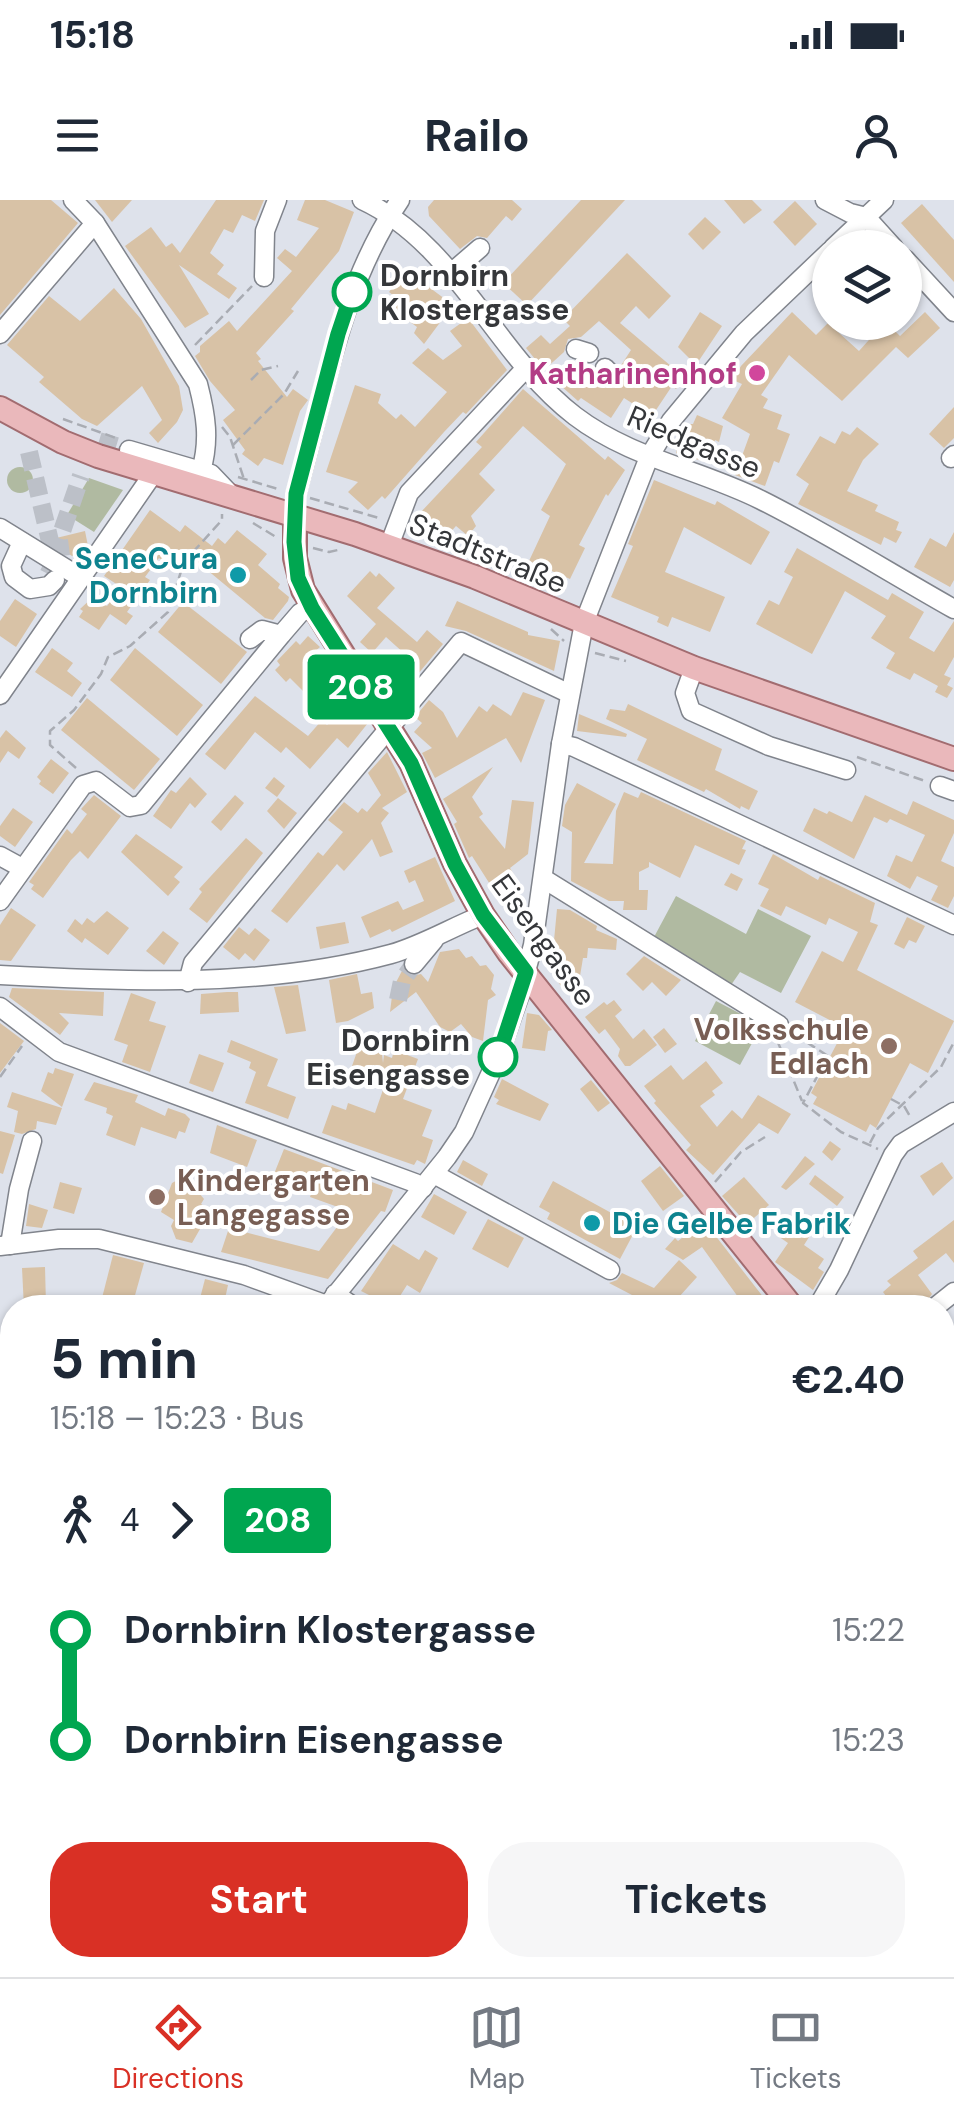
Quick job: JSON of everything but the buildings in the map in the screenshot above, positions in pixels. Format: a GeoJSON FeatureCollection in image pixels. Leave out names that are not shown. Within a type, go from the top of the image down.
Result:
{"type":"FeatureCollection","features":[{"type":"Feature","properties":{"kind":"main road","name":"Stadtstraße"},"geometry":{"type":"LineString","coordinates":[[0,408],[62,442],[152,474],[192,477],[233,496],[389,546],[475,577],[694,668],[954,758]]}},
{"type":"Feature","properties":{"kind":"main road","name":"Eisengasse"},"geometry":{"type":"LineString","coordinates":[[296,516],[298,578],[312,608],[411,763],[455,864],[483,915],[704,1194],[778,1295]]}},
{"type":"Feature","properties":{"kind":"street"},"geometry":{"type":"LineString","coordinates":[[73,200],[89,229],[184,358],[198,384],[206,412],[208,436],[192,477],[128,446]]}},
{"type":"Feature","properties":{"kind":"street"},"geometry":{"type":"LineString","coordinates":[[264,277],[265,231],[277,200]]}},
{"type":"Feature","properties":{"kind":"street","name":"Riedgasse"},"geometry":{"type":"LineString","coordinates":[[362,200],[395,208],[450,273],[480,296],[525,370],[575,416],[616,442],[764,502],[954,609]]}},
{"type":"Feature","properties":{"kind":"street"},"geometry":{"type":"LineString","coordinates":[[825,200],[866,217],[878,230]]}},
{"type":"Feature","properties":{"kind":"street"},"geometry":{"type":"LineString","coordinates":[[852,230],[884,200]]}},
{"type":"Feature","properties":{"kind":"street"},"geometry":{"type":"LineString","coordinates":[[296,516],[296,494],[338,334],[352,292],[395,208]]}},
{"type":"Feature","properties":{"kind":"street"},"geometry":{"type":"LineString","coordinates":[[0,334],[89,229]]}},
{"type":"Feature","properties":{"kind":"street"},"geometry":{"type":"LineString","coordinates":[[450,273],[480,248]]}},
{"type":"Feature","properties":{"kind":"street"},"geometry":{"type":"LineString","coordinates":[[335,1295],[464,1132],[498,1057],[526,972],[544,879],[560,744],[584,623],[648,456],[671,421],[744,333],[812,268]]}},
{"type":"Feature","properties":{"kind":"street"},"geometry":{"type":"LineString","coordinates":[[922,277],[954,312]]}},
{"type":"Feature","properties":{"kind":"street"},"geometry":{"type":"LineString","coordinates":[[389,546],[409,493],[525,370]]}},
{"type":"Feature","properties":{"kind":"street"},"geometry":{"type":"LineString","coordinates":[[0,695],[152,474]]}},
{"type":"Feature","properties":{"kind":"street"},"geometry":{"type":"LineString","coordinates":[[16,538],[81,578]]}},
{"type":"Feature","properties":{"kind":"street"},"geometry":{"type":"LineString","coordinates":[[0,554],[16,538]]}},
{"type":"Feature","properties":{"kind":"street"},"geometry":{"type":"LineString","coordinates":[[16,538],[11,566],[14,577],[30,589],[49,586],[51,577]]}},
{"type":"Feature","properties":{"kind":"street"},"geometry":{"type":"LineString","coordinates":[[0,901],[83,785],[96,781],[130,807],[141,805],[280,635],[300,613],[312,608]]}},
{"type":"Feature","properties":{"kind":"street"},"geometry":{"type":"LineString","coordinates":[[250,638],[262,630],[280,635]]}},
{"type":"Feature","properties":{"kind":"street"},"geometry":{"type":"LineString","coordinates":[[188,982],[193,963],[461,642],[570,694]]}},
{"type":"Feature","properties":{"kind":"street"},"geometry":{"type":"LineString","coordinates":[[694,668],[685,693],[691,712],[769,746],[846,770]]}},
{"type":"Feature","properties":{"kind":"street"},"geometry":{"type":"LineString","coordinates":[[560,744],[574,747],[954,925]]}},
{"type":"Feature","properties":{"kind":"street"},"geometry":{"type":"LineString","coordinates":[[0,856],[22,868]]}},
{"type":"Feature","properties":{"kind":"street"},"geometry":{"type":"LineString","coordinates":[[544,879],[774,1021]]}},
{"type":"Feature","properties":{"kind":"street"},"geometry":{"type":"LineString","coordinates":[[0,975],[188,982],[363,960],[438,936],[483,915]]}},
{"type":"Feature","properties":{"kind":"street"},"geometry":{"type":"LineString","coordinates":[[414,964],[438,936]]}},
{"type":"Feature","properties":{"kind":"street"},"geometry":{"type":"LineString","coordinates":[[0,1006],[59,1052],[428,1181],[610,1270]]}},
{"type":"Feature","properties":{"kind":"street"},"geometry":{"type":"LineString","coordinates":[[825,1295],[893,1155],[902,1144],[954,1112]]}},
{"type":"Feature","properties":{"kind":"street"},"geometry":{"type":"LineString","coordinates":[[32,1141],[5,1246],[99,1239],[307,1295]]}},
{"type":"Feature","properties":{"kind":"path"},"geometry":{"type":"LineString","coordinates":[[184,358],[241,296],[264,277]]}},
{"type":"Feature","properties":{"kind":"path"},"geometry":{"type":"LineString","coordinates":[[251,380],[261,370],[278,366]]}},
{"type":"Feature","properties":{"kind":"path"},"geometry":{"type":"LineString","coordinates":[[90,783],[86,775],[50,745],[50,731],[74,710],[108,658],[130,646],[168,612],[184,562],[222,520],[233,496],[233,445],[284,394],[298,370]]}},
{"type":"Feature","properties":{"kind":"path"},"geometry":{"type":"LineString","coordinates":[[55,416],[128,446]]}},
{"type":"Feature","properties":{"kind":"path"},"geometry":{"type":"LineString","coordinates":[[330,552],[336,549]]}},
{"type":"Feature","properties":{"kind":"path"},"geometry":{"type":"LineString","coordinates":[[552,630],[564,640]]}},
{"type":"Feature","properties":{"kind":"path"},"geometry":{"type":"LineString","coordinates":[[774,1021],[828,1056],[803,1103]]}},
{"type":"Feature","properties":{"kind":"path"},"geometry":{"type":"LineString","coordinates":[[774,1021],[803,1103],[828,1124],[893,1155]]}},
{"type":"Feature","properties":{"kind":"path"},"geometry":{"type":"LineString","coordinates":[[0,1077],[33,1032]]}},
{"type":"Feature","properties":{"kind":"path"},"geometry":{"type":"LineString","coordinates":[[869,1145],[878,1128],[941,1067],[954,1042]]}},
{"type":"Feature","properties":{"kind":"path"},"geometry":{"type":"LineString","coordinates":[[891,1099],[904,1106],[913,1124]]}},
{"type":"Feature","properties":{"kind":"path"},"geometry":{"type":"LineString","coordinates":[[704,1194],[742,1152],[764,1137]]}},
{"type":"Feature","properties":{"kind":"green space"},"geometry":{"type":"Polygon","coordinates":[[[20,467],[29,471],[33,480],[29,489],[20,493],[11,489],[7,480],[11,471],[20,467]]]}},
{"type":"Feature","properties":{"kind":"green space"},"geometry":{"type":"Polygon","coordinates":[[[89,478],[123,490],[94,532],[67,515],[89,478]]]}},
{"type":"Feature","properties":{"kind":"green space"},"geometry":{"type":"Polygon","coordinates":[[[676,896],[746,934],[758,909],[811,936],[781,993],[740,972],[729,988],[653,939],[676,896]]]}},
{"type":"Feature","properties":{"kind":"green space"},"geometry":{"type":"Polygon","coordinates":[[[716,1001],[762,1025],[740,1065],[695,1041],[716,1001]]]}},
{"type":"Feature","properties":{"kind":"tunnel"},"geometry":{"type":"LineString","coordinates":[[99,441],[129,450]]}},
{"type":"Feature","properties":{"kind":"tunnel"},"geometry":{"type":"LineString","coordinates":[[29,452],[53,554],[48,575]]}},
{"type":"Feature","properties":{"kind":"tunnel"},"geometry":{"type":"LineString","coordinates":[[61,556],[59,540],[81,476]]}},
{"type":"Feature","properties":{"kind":"tunnel"},"geometry":{"type":"LineString","coordinates":[[398,1000],[402,981],[414,964]]}},
{"type":"Feature","properties":{"kind":"bus line","name":"208"},"geometry":{"type":"LineString","coordinates":[[352,292],[296,494],[294,542],[298,578],[312,608],[411,763],[455,864],[483,915],[526,972],[498,1057]]}},
{"type":"Feature","properties":{"kind":"place","name":"Dornbirn Klostergasse"},"geometry":{"type":"Point","coordinates":[352,292]}},
{"type":"Feature","properties":{"kind":"place","name":"Katharinenhof"},"geometry":{"type":"Point","coordinates":[757,373]}},
{"type":"Feature","properties":{"kind":"place","name":"SeneCura Dornbirn"},"geometry":{"type":"Point","coordinates":[238,575]}},
{"type":"Feature","properties":{"kind":"place","name":"Volksschule Edlach"},"geometry":{"type":"Point","coordinates":[889,1046]}},
{"type":"Feature","properties":{"kind":"place","name":"Dornbirn Eisengasse"},"geometry":{"type":"Point","coordinates":[498,1057]}},
{"type":"Feature","properties":{"kind":"place","name":"Kindergarten Langegasse"},"geometry":{"type":"Point","coordinates":[157,1197]}},
{"type":"Feature","properties":{"kind":"place","name":"Die Gelbe Fabrik"},"geometry":{"type":"Point","coordinates":[592,1223]}}]}
